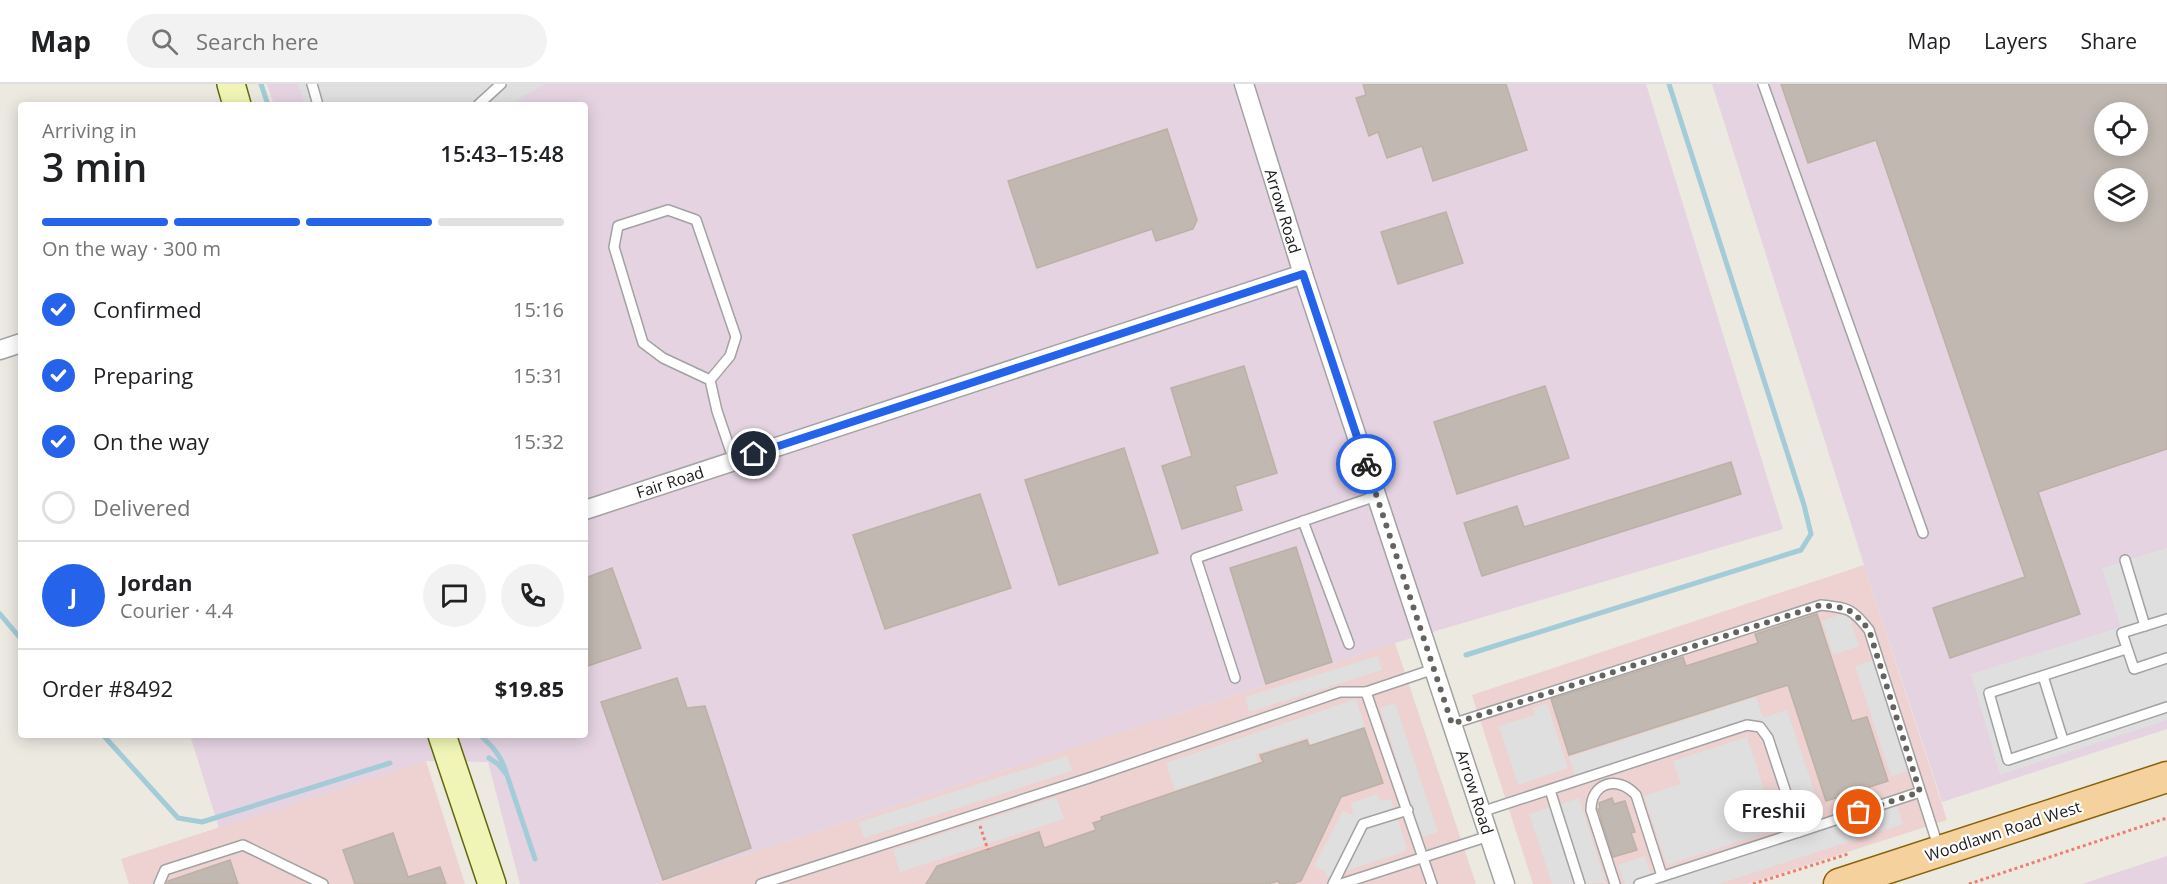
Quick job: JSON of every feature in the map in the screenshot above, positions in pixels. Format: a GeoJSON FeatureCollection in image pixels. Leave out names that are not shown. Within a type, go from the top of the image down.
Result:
{"type":"FeatureCollection","features":[{"type":"Feature","properties":{"kind":"main road"},"geometry":{"type":"LineString","coordinates":[[231,84],[236,102]]}},
{"type":"Feature","properties":{"kind":"main road"},"geometry":{"type":"LineString","coordinates":[[443,738],[492,884]]}},
{"type":"Feature","properties":{"kind":"main road","name":"Woodlawn Road West"},"geometry":{"type":"LineString","coordinates":[[1839,884],[2167,777]]}},
{"type":"Feature","properties":{"kind":"street","name":"Arrow Road"},"geometry":{"type":"LineString","coordinates":[[1244,84],[1303,274],[1505,884]]}},
{"type":"Feature","properties":{"kind":"street","name":"Fair Road"},"geometry":{"type":"LineString","coordinates":[[588,509],[1303,274]]}},
{"type":"Feature","properties":{"kind":"street"},"geometry":{"type":"LineString","coordinates":[[0,350],[18,344]]}},
{"type":"Feature","properties":{"kind":"lane"},"geometry":{"type":"LineString","coordinates":[[312,84],[317,102]]}},
{"type":"Feature","properties":{"kind":"lane"},"geometry":{"type":"LineString","coordinates":[[481,102],[501,84]]}},
{"type":"Feature","properties":{"kind":"lane"},"geometry":{"type":"LineString","coordinates":[[1763,84],[1923,533]]}},
{"type":"Feature","properties":{"kind":"lane"},"geometry":{"type":"LineString","coordinates":[[668,210],[696,220],[736,337],[730,356],[710,380],[663,358],[643,343],[614,246],[618,226],[668,210]]}},
{"type":"Feature","properties":{"kind":"lane"},"geometry":{"type":"LineString","coordinates":[[710,380],[717,411],[734,461]]}},
{"type":"Feature","properties":{"kind":"lane"},"geometry":{"type":"LineString","coordinates":[[1235,678],[1196,558],[1376,496]]}},
{"type":"Feature","properties":{"kind":"lane"},"geometry":{"type":"LineString","coordinates":[[1303,521],[1349,644]]}},
{"type":"Feature","properties":{"kind":"lane"},"geometry":{"type":"LineString","coordinates":[[2125,560],[2145,626]]}},
{"type":"Feature","properties":{"kind":"lane"},"geometry":{"type":"LineString","coordinates":[[1452,724],[1821,605],[1846,608],[1859,617],[1869,630],[1939,851]]}},
{"type":"Feature","properties":{"kind":"lane"},"geometry":{"type":"LineString","coordinates":[[2167,619],[2122,633],[2134,669],[2167,658]]}},
{"type":"Feature","properties":{"kind":"lane"},"geometry":{"type":"LineString","coordinates":[[2126,649],[1989,693],[2008,760],[2167,707]]}},
{"type":"Feature","properties":{"kind":"lane"},"geometry":{"type":"LineString","coordinates":[[761,884],[1089,778],[1340,692],[1366,692],[1434,669]]}},
{"type":"Feature","properties":{"kind":"lane"},"geometry":{"type":"LineString","coordinates":[[2043,676],[2063,740]]}},
{"type":"Feature","properties":{"kind":"lane"},"geometry":{"type":"LineString","coordinates":[[1366,692],[1432,884]]}},
{"type":"Feature","properties":{"kind":"lane"},"geometry":{"type":"LineString","coordinates":[[1481,812],[1748,725],[1760,727],[1768,738],[1799,832]]}},
{"type":"Feature","properties":{"kind":"lane"},"geometry":{"type":"LineString","coordinates":[[1615,884],[1591,810],[1591,799],[1597,790],[1608,784],[1629,787],[1635,795],[1662,876]]}},
{"type":"Feature","properties":{"kind":"lane"},"geometry":{"type":"LineString","coordinates":[[1550,790],[1581,884]]}},
{"type":"Feature","properties":{"kind":"lane"},"geometry":{"type":"LineString","coordinates":[[1639,884],[1920,792]]}},
{"type":"Feature","properties":{"kind":"lane"},"geometry":{"type":"LineString","coordinates":[[1333,884],[1363,824],[1407,810]]}},
{"type":"Feature","properties":{"kind":"lane"},"geometry":{"type":"LineString","coordinates":[[1341,884],[1489,836]]}},
{"type":"Feature","properties":{"kind":"lane"},"geometry":{"type":"LineString","coordinates":[[159,884],[165,870],[243,845],[323,884]]}},
{"type":"Feature","properties":{"kind":"path"},"geometry":{"type":"LineString","coordinates":[[976,814],[988,850]]}},
{"type":"Feature","properties":{"kind":"path"},"geometry":{"type":"LineString","coordinates":[[1969,884],[2167,818]]}},
{"type":"Feature","properties":{"kind":"shaded area"},"geometry":{"type":"Polygon","coordinates":[[[267,84],[1646,84],[1783,529],[1395,643],[655,884],[520,884],[488,762],[426,761],[219,828],[191,738],[588,738],[588,102],[273,102],[267,84]]]}},
{"type":"Feature","properties":{"kind":"shaded area"},"geometry":{"type":"Polygon","coordinates":[[[298,84],[544,84],[515,102],[304,102],[298,84]]]}},
{"type":"Feature","properties":{"kind":"shaded area"},"geometry":{"type":"Polygon","coordinates":[[[1712,84],[2167,84],[2167,729],[1942,802],[1864,565],[1712,84]]]}},
{"type":"Feature","properties":{"kind":"shaded area"},"geometry":{"type":"Polygon","coordinates":[[[2167,548],[2167,720],[2000,775],[1971,674],[2121,627],[2102,568],[2167,548]]]}},
{"type":"Feature","properties":{"kind":"shaded area"},"geometry":{"type":"Polygon","coordinates":[[[1864,565],[1947,820],[1748,884],[1533,884],[1472,695],[1864,565]]]}},
{"type":"Feature","properties":{"kind":"shaded area"},"geometry":{"type":"Polygon","coordinates":[[[1848,612],[1859,646],[1833,655],[1822,621],[1848,612]]]}},
{"type":"Feature","properties":{"kind":"shaded area"},"geometry":{"type":"Polygon","coordinates":[[[1395,643],[1476,884],[655,884],[1395,643]]]}},
{"type":"Feature","properties":{"kind":"shaded area"},"geometry":{"type":"Polygon","coordinates":[[[1378,656],[1382,670],[1249,712],[1245,697],[1378,656]]]}},
{"type":"Feature","properties":{"kind":"shaded area"},"geometry":{"type":"Polygon","coordinates":[[[1876,659],[1912,770],[1891,776],[1855,666],[1876,659]]]}},
{"type":"Feature","properties":{"kind":"shaded area"},"geometry":{"type":"Polygon","coordinates":[[[1756,697],[1763,718],[1787,710],[1818,802],[1793,810],[1761,719],[1576,778],[1569,757],[1756,697]]]}},
{"type":"Feature","properties":{"kind":"shaded area"},"geometry":{"type":"Polygon","coordinates":[[[1356,699],[1365,727],[1311,745],[1308,737],[1256,754],[1258,763],[1175,790],[1166,763],[1356,699]]]}},
{"type":"Feature","properties":{"kind":"shaded area"},"geometry":{"type":"Polygon","coordinates":[[[1395,703],[1438,832],[1422,837],[1380,708],[1395,703]]]}},
{"type":"Feature","properties":{"kind":"shaded area"},"geometry":{"type":"Polygon","coordinates":[[[1547,704],[1568,768],[1518,785],[1499,726],[1535,715],[1533,708],[1547,704]]]}},
{"type":"Feature","properties":{"kind":"shaded area"},"geometry":{"type":"Polygon","coordinates":[[[1747,737],[1777,829],[1667,865],[1644,796],[1681,784],[1673,761],[1747,737]]]}},
{"type":"Feature","properties":{"kind":"shaded area"},"geometry":{"type":"Polygon","coordinates":[[[1067,756],[1072,771],[864,838],[859,822],[1067,756]]]}},
{"type":"Feature","properties":{"kind":"shaded area"},"geometry":{"type":"Polygon","coordinates":[[[426,761],[465,884],[129,884],[121,859],[426,761]]]}},
{"type":"Feature","properties":{"kind":"shaded area"},"geometry":{"type":"Polygon","coordinates":[[[1377,794],[1380,801],[1391,799],[1407,848],[1403,852],[1327,877],[1325,871],[1314,866],[1343,811],[1353,815],[1351,803],[1377,794]]]}},
{"type":"Feature","properties":{"kind":"shaded area"},"geometry":{"type":"Polygon","coordinates":[[[1056,797],[1064,819],[900,872],[893,850],[1056,797]]]}},
{"type":"Feature","properties":{"kind":"shaded area"},"geometry":{"type":"Polygon","coordinates":[[[1579,798],[1606,883],[1552,884],[1529,814],[1579,798]]]}},
{"type":"Feature","properties":{"kind":"shaded area"},"geometry":{"type":"Polygon","coordinates":[[[1896,802],[1903,824],[1719,884],[1625,884],[1618,865],[1645,856],[1653,880],[1896,802]]]}},
{"type":"Feature","properties":{"kind":"shaded area"},"geometry":{"type":"Polygon","coordinates":[[[2167,856],[2167,884],[2082,884],[2167,856]]]}},
{"type":"Feature","properties":{"kind":"building"},"geometry":{"type":"Polygon","coordinates":[[[1363,84],[1506,84],[1527,150],[1433,181],[1422,146],[1387,158],[1378,132],[1369,136],[1356,98],[1366,95],[1363,84]]]}},
{"type":"Feature","properties":{"kind":"building"},"geometry":{"type":"Polygon","coordinates":[[[1781,84],[2167,84],[2167,449],[2038,492],[2080,614],[1950,658],[1933,608],[2025,577],[1876,140],[1808,163],[1781,84]]]}},
{"type":"Feature","properties":{"kind":"building"},"geometry":{"type":"Polygon","coordinates":[[[1167,129],[1197,220],[1193,229],[1156,241],[1152,229],[1037,268],[1008,181],[1167,129]]]}},
{"type":"Feature","properties":{"kind":"building"},"geometry":{"type":"Polygon","coordinates":[[[1446,212],[1463,263],[1398,284],[1381,232],[1446,212]]]}},
{"type":"Feature","properties":{"kind":"building"},"geometry":{"type":"Polygon","coordinates":[[[1244,366],[1277,473],[1235,486],[1242,510],[1182,529],[1162,466],[1192,456],[1171,388],[1244,366]]]}},
{"type":"Feature","properties":{"kind":"building"},"geometry":{"type":"Polygon","coordinates":[[[1545,386],[1569,458],[1457,494],[1434,422],[1545,386]]]}},
{"type":"Feature","properties":{"kind":"building"},"geometry":{"type":"Polygon","coordinates":[[[1124,448],[1158,553],[1059,585],[1025,480],[1124,448]]]}},
{"type":"Feature","properties":{"kind":"building"},"geometry":{"type":"Polygon","coordinates":[[[1731,462],[1741,494],[1482,576],[1464,523],[1517,506],[1524,527],[1731,462]]]}},
{"type":"Feature","properties":{"kind":"building"},"geometry":{"type":"Polygon","coordinates":[[[980,494],[1011,588],[885,629],[853,535],[980,494]]]}},
{"type":"Feature","properties":{"kind":"building"},"geometry":{"type":"Polygon","coordinates":[[[1296,547],[1332,662],[1266,684],[1230,568],[1296,547]]]}},
{"type":"Feature","properties":{"kind":"building"},"geometry":{"type":"Polygon","coordinates":[[[612,568],[641,648],[588,666],[588,577],[612,568]]]}},
{"type":"Feature","properties":{"kind":"building"},"geometry":{"type":"Polygon","coordinates":[[[1817,614],[1852,721],[1867,717],[1888,781],[1826,801],[1788,685],[1569,755],[1551,699],[1683,657],[1686,666],[1758,643],[1755,634],[1817,614]]]}},
{"type":"Feature","properties":{"kind":"building"},"geometry":{"type":"Polygon","coordinates":[[[677,678],[687,708],[705,706],[751,848],[663,880],[601,702],[677,678]]]}},
{"type":"Feature","properties":{"kind":"building"},"geometry":{"type":"Polygon","coordinates":[[[1364,728],[1383,783],[1341,797],[1301,881],[1292,884],[1280,884],[1278,881],[1268,884],[926,884],[937,866],[1039,832],[1044,848],[1096,830],[1093,823],[1102,820],[1101,817],[1263,762],[1260,755],[1307,740],[1309,746],[1364,728]]]}},
{"type":"Feature","properties":{"kind":"building"},"geometry":{"type":"Polygon","coordinates":[[[1612,798],[1614,804],[1625,801],[1635,832],[1631,833],[1637,850],[1613,857],[1598,809],[1600,809],[1599,803],[1612,798]]]}},
{"type":"Feature","properties":{"kind":"building"},"geometry":{"type":"Polygon","coordinates":[[[393,833],[408,877],[440,867],[446,884],[355,884],[343,850],[393,833]]]}},
{"type":"Feature","properties":{"kind":"building"},"geometry":{"type":"Polygon","coordinates":[[[230,860],[238,884],[167,884],[168,881],[230,860]]]}},
{"type":"Feature","properties":{"kind":"waterway"},"geometry":{"type":"LineString","coordinates":[[261,84],[267,102]]}},
{"type":"Feature","properties":{"kind":"waterway"},"geometry":{"type":"LineString","coordinates":[[1466,655],[1801,550],[1811,534],[1804,505],[1669,84]]}},
{"type":"Feature","properties":{"kind":"waterway"},"geometry":{"type":"LineString","coordinates":[[0,614],[18,635]]}},
{"type":"Feature","properties":{"kind":"waterway"},"geometry":{"type":"LineString","coordinates":[[106,738],[178,818],[202,822],[390,763]]}},
{"type":"Feature","properties":{"kind":"waterway"},"geometry":{"type":"LineString","coordinates":[[483,738],[496,751],[506,772]]}},
{"type":"Feature","properties":{"kind":"waterway"},"geometry":{"type":"LineString","coordinates":[[489,758],[498,764],[507,775],[535,859]]}},
{"type":"Feature","properties":{"kind":"way so far"},"geometry":{"type":"LineString","coordinates":[[1366,464],[1452,724],[1821,605],[1846,608],[1859,617],[1869,630],[1920,792],[1859,812]]}},
{"type":"Feature","properties":{"kind":"place","name":"Freshii"},"geometry":{"type":"Point","coordinates":[1859,812]}},
{"type":"Feature","properties":{"kind":"route"},"geometry":{"type":"LineString","coordinates":[[754,454],[1303,274],[1366,464]]}}]}
